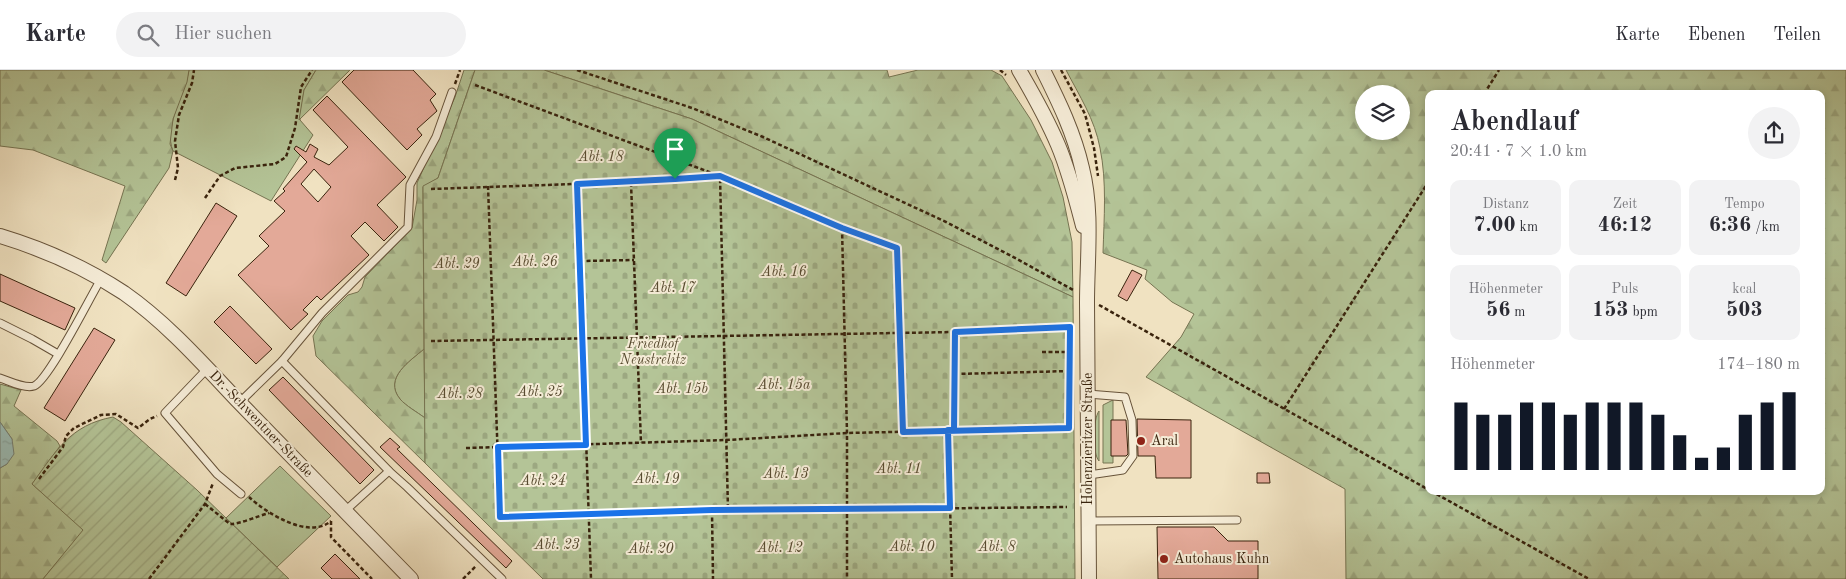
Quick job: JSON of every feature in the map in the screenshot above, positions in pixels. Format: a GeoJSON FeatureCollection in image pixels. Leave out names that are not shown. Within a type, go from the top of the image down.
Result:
{"type":"FeatureCollection","features":[{"type":"Feature","properties":{"kind":"street","name":"Hohenzieritzer Straße"},"geometry":{"type":"LineString","coordinates":[[1043,70],[1071,130],[1087,191],[1089,221],[1080,296]]}},
{"type":"Feature","properties":{"kind":"street","name":"Hohenzieritzer Straße"},"geometry":{"type":"LineString","coordinates":[[1014,75],[1033,95],[1058,145],[1084,228],[1080,296],[1088,394],[1089,579]]}},
{"type":"Feature","properties":{"kind":"street","name":"Dr.-Schwentner-Straße"},"geometry":{"type":"LineString","coordinates":[[0,236],[44,252],[102,279],[130,297],[154,317],[240,402],[340,514],[410,579]]}},
{"type":"Feature","properties":{"kind":"lane"},"geometry":{"type":"LineString","coordinates":[[240,402],[282,361],[322,313],[408,227],[410,184],[436,137],[452,92]]}},
{"type":"Feature","properties":{"kind":"lane"},"geometry":{"type":"LineString","coordinates":[[0,378],[28,386],[34,386],[39,382],[58,354],[102,279]]}},
{"type":"Feature","properties":{"kind":"lane"},"geometry":{"type":"LineString","coordinates":[[0,324],[32,338],[58,354]]}},
{"type":"Feature","properties":{"kind":"lane"},"geometry":{"type":"LineString","coordinates":[[282,361],[389,471],[502,579]]}},
{"type":"Feature","properties":{"kind":"lane"},"geometry":{"type":"LineString","coordinates":[[208,369],[165,413],[217,474],[240,494]]}},
{"type":"Feature","properties":{"kind":"lane"},"geometry":{"type":"LineString","coordinates":[[1088,394],[1125,397],[1132,420],[1133,456],[1123,470],[1089,475]]}},
{"type":"Feature","properties":{"kind":"lane"},"geometry":{"type":"LineString","coordinates":[[340,514],[389,471]]}},
{"type":"Feature","properties":{"kind":"lane"},"geometry":{"type":"LineString","coordinates":[[1089,521],[1237,520]]}},
{"type":"Feature","properties":{"kind":"path"},"geometry":{"type":"LineString","coordinates":[[175,180],[178,168],[175,140],[179,115],[192,84],[194,70]]}},
{"type":"Feature","properties":{"kind":"path"},"geometry":{"type":"LineString","coordinates":[[205,198],[220,176],[234,168],[275,164],[286,157],[295,128],[301,87],[312,70]]}},
{"type":"Feature","properties":{"kind":"path"},"geometry":{"type":"LineString","coordinates":[[452,92],[460,70]]}},
{"type":"Feature","properties":{"kind":"path"},"geometry":{"type":"LineString","coordinates":[[577,70],[692,108],[762,137],[946,222],[1017,259],[1425,488]]}},
{"type":"Feature","properties":{"kind":"path"},"geometry":{"type":"LineString","coordinates":[[1000,70],[1014,75]]}},
{"type":"Feature","properties":{"kind":"path"},"geometry":{"type":"LineString","coordinates":[[1486,90],[1499,70]]}},
{"type":"Feature","properties":{"kind":"path"},"geometry":{"type":"LineString","coordinates":[[476,85],[720,176],[842,228],[897,248],[903,432]]}},
{"type":"Feature","properties":{"kind":"path"},"geometry":{"type":"LineString","coordinates":[[432,189],[631,182],[720,176]]}},
{"type":"Feature","properties":{"kind":"path"},"geometry":{"type":"LineString","coordinates":[[720,176],[728,510]]}},
{"type":"Feature","properties":{"kind":"path"},"geometry":{"type":"LineString","coordinates":[[631,182],[641,443]]}},
{"type":"Feature","properties":{"kind":"path"},"geometry":{"type":"LineString","coordinates":[[577,184],[591,579]]}},
{"type":"Feature","properties":{"kind":"path"},"geometry":{"type":"LineString","coordinates":[[488,186],[500,517],[712,510],[1067,507]]}},
{"type":"Feature","properties":{"kind":"path"},"geometry":{"type":"LineString","coordinates":[[1284,409],[1425,187]]}},
{"type":"Feature","properties":{"kind":"path"},"geometry":{"type":"LineString","coordinates":[[842,228],[847,433],[847,579]]}},
{"type":"Feature","properties":{"kind":"path"},"geometry":{"type":"LineString","coordinates":[[580,261],[634,260]]}},
{"type":"Feature","properties":{"kind":"path"},"geometry":{"type":"LineString","coordinates":[[1076,282],[1080,296]]}},
{"type":"Feature","properties":{"kind":"path"},"geometry":{"type":"LineString","coordinates":[[431,340],[955,332],[1070,327],[1069,428],[847,433],[726,440],[466,448]]}},
{"type":"Feature","properties":{"kind":"path"},"geometry":{"type":"LineString","coordinates":[[954,430],[955,332]]}},
{"type":"Feature","properties":{"kind":"path"},"geometry":{"type":"LineString","coordinates":[[1042,352],[1075,352]]}},
{"type":"Feature","properties":{"kind":"path"},"geometry":{"type":"LineString","coordinates":[[955,374],[1070,371]]}},
{"type":"Feature","properties":{"kind":"path"},"geometry":{"type":"LineString","coordinates":[[39,479],[62,447],[66,436],[74,428],[101,414],[116,414],[138,428],[150,419],[165,413]]}},
{"type":"Feature","properties":{"kind":"path"},"geometry":{"type":"LineString","coordinates":[[948,430],[952,579]]}},
{"type":"Feature","properties":{"kind":"path"},"geometry":{"type":"LineString","coordinates":[[148,579],[205,504],[217,474]]}},
{"type":"Feature","properties":{"kind":"path"},"geometry":{"type":"LineString","coordinates":[[240,494],[247,495],[269,513],[310,528],[323,528],[340,514]]}},
{"type":"Feature","properties":{"kind":"path"},"geometry":{"type":"LineString","coordinates":[[1437,495],[1588,579]]}},
{"type":"Feature","properties":{"kind":"path"},"geometry":{"type":"LineString","coordinates":[[205,504],[230,524],[237,524],[269,513]]}},
{"type":"Feature","properties":{"kind":"path"},"geometry":{"type":"LineString","coordinates":[[712,510],[713,579]]}},
{"type":"Feature","properties":{"kind":"path"},"geometry":{"type":"LineString","coordinates":[[331,521],[331,537],[372,579]]}},
{"type":"Feature","properties":{"kind":"path"},"geometry":{"type":"LineString","coordinates":[[462,579],[483,559]]}},
{"type":"Feature","properties":{"kind":"green space"},"geometry":{"type":"Polygon","coordinates":[[[0,70],[189,70],[187,82],[173,119],[170,144],[173,151],[169,168],[106,263],[102,260],[125,186],[33,150],[0,146],[0,70]]]}},
{"type":"Feature","properties":{"kind":"green space"},"geometry":{"type":"Polygon","coordinates":[[[189,70],[316,70],[304,90],[300,120],[313,135],[271,201],[173,151],[171,132],[173,121],[189,70]]]}},
{"type":"Feature","properties":{"kind":"green space"},"geometry":{"type":"Polygon","coordinates":[[[316,70],[350,70],[299,120],[304,90],[316,70]]]}},
{"type":"Feature","properties":{"kind":"green space"},"geometry":{"type":"Polygon","coordinates":[[[464,70],[475,70],[438,178],[423,187],[424,349],[400,371],[396,377],[395,384],[400,399],[408,407],[425,418],[425,463],[316,356],[313,336],[322,321],[348,295],[358,292],[362,287],[365,277],[412,228],[417,200],[417,183],[455,97],[464,70]]]}},
{"type":"Feature","properties":{"kind":"green space","name":"Friedhof Neustrelitz"},"geometry":{"type":"Polygon","coordinates":[[[475,70],[544,70],[692,119],[1073,297],[1075,579],[543,579],[425,463],[423,186],[438,178],[475,70]]]}},
{"type":"Feature","properties":{"kind":"green space"},"geometry":{"type":"Polygon","coordinates":[[[544,70],[887,70],[889,77],[918,70],[991,70],[1002,76],[1031,120],[1052,162],[1063,197],[1072,242],[1073,297],[692,119],[544,70]]]}},
{"type":"Feature","properties":{"kind":"green space"},"geometry":{"type":"Polygon","coordinates":[[[1066,70],[1846,70],[1846,579],[1346,579],[1345,489],[1146,377],[1181,337],[1194,314],[1172,302],[1145,279],[1147,270],[1103,253],[1104,187],[1102,161],[1098,138],[1066,70]]]}},
{"type":"Feature","properties":{"kind":"green space"},"geometry":{"type":"Polygon","coordinates":[[[424,349],[425,418],[408,407],[400,399],[395,384],[396,377],[400,371],[424,349]]]}},
{"type":"Feature","properties":{"kind":"green space"},"geometry":{"type":"Polygon","coordinates":[[[0,384],[21,390],[14,406],[57,441],[60,446],[32,484],[84,530],[43,579],[0,579],[0,468],[7,464],[12,439],[0,422],[0,384]]]}},
{"type":"Feature","properties":{"kind":"green space"},"geometry":{"type":"Polygon","coordinates":[[[1113,400],[1113,463],[1103,463],[1103,405],[1113,400]]]}},
{"type":"Feature","properties":{"kind":"green space"},"geometry":{"type":"Polygon","coordinates":[[[1099,411],[1099,461],[1095,451],[1094,436],[1095,421],[1099,411]]]}},
{"type":"Feature","properties":{"kind":"green space"},"geometry":{"type":"Polygon","coordinates":[[[113,417],[197,490],[289,579],[43,579],[83,530],[32,484],[65,441],[86,426],[113,417]]]}},
{"type":"Feature","properties":{"kind":"green space"},"geometry":{"type":"Polygon","coordinates":[[[280,466],[331,516],[277,567],[226,518],[280,466]]]}},
{"type":"Feature","properties":{"kind":"water"},"geometry":{"type":"Polygon","coordinates":[[[0,422],[12,439],[14,454],[7,464],[0,468],[0,422]]]}},
{"type":"Feature","properties":{"kind":"building"},"geometry":{"type":"Polygon","coordinates":[[[354,70],[413,70],[436,94],[430,100],[437,111],[417,129],[422,135],[407,150],[342,82],[354,70]]]}},
{"type":"Feature","properties":{"kind":"building"},"geometry":{"type":"Polygon","coordinates":[[[327,96],[406,177],[377,205],[398,227],[384,241],[365,222],[351,236],[369,255],[321,300],[317,296],[303,310],[308,314],[291,330],[238,275],[269,246],[259,236],[285,211],[274,201],[285,191],[283,189],[307,162],[294,149],[296,146],[306,152],[310,144],[318,149],[314,157],[329,165],[348,147],[313,110],[327,96]],[[314,169],[301,184],[318,202],[331,187],[314,169]]]}},
{"type":"Feature","properties":{"kind":"building"},"geometry":{"type":"Polygon","coordinates":[[[216,203],[237,216],[186,296],[166,283],[216,203]]]}},
{"type":"Feature","properties":{"kind":"building"},"geometry":{"type":"Polygon","coordinates":[[[1132,270],[1142,275],[1127,301],[1118,296],[1132,270]]]}},
{"type":"Feature","properties":{"kind":"building"},"geometry":{"type":"Polygon","coordinates":[[[0,274],[75,308],[65,330],[0,301],[0,274]]]}},
{"type":"Feature","properties":{"kind":"building"},"geometry":{"type":"Polygon","coordinates":[[[230,306],[272,349],[256,364],[214,322],[230,306]]]}},
{"type":"Feature","properties":{"kind":"building"},"geometry":{"type":"Polygon","coordinates":[[[94,328],[115,340],[65,421],[44,408],[94,328]]]}},
{"type":"Feature","properties":{"kind":"building"},"geometry":{"type":"Polygon","coordinates":[[[283,377],[374,470],[360,484],[269,390],[283,377]]]}},
{"type":"Feature","properties":{"kind":"building"},"geometry":{"type":"Polygon","coordinates":[[[1137,419],[1191,420],[1191,478],[1156,478],[1155,456],[1138,456],[1137,419]]]}},
{"type":"Feature","properties":{"kind":"building"},"geometry":{"type":"Polygon","coordinates":[[[1111,420],[1126,420],[1128,454],[1126,456],[1111,456],[1111,420]]]}},
{"type":"Feature","properties":{"kind":"building"},"geometry":{"type":"Polygon","coordinates":[[[390,438],[400,447],[397,449],[512,561],[506,568],[380,447],[390,438]]]}},
{"type":"Feature","properties":{"kind":"building"},"geometry":{"type":"Polygon","coordinates":[[[1257,473],[1269,473],[1270,483],[1257,483],[1257,473]]]}},
{"type":"Feature","properties":{"kind":"building"},"geometry":{"type":"Polygon","coordinates":[[[1157,527],[1214,527],[1228,541],[1258,541],[1258,579],[1158,579],[1157,527]]]}},
{"type":"Feature","properties":{"kind":"building"},"geometry":{"type":"Polygon","coordinates":[[[335,554],[360,579],[332,579],[321,568],[335,554]]]}},
{"type":"Feature","properties":{"kind":"place","name":"Aral"},"geometry":{"type":"Point","coordinates":[1141,441]}},
{"type":"Feature","properties":{"kind":"place","name":"Autohaus Kuhn"},"geometry":{"type":"Point","coordinates":[1164,559]}},
{"type":"Feature","properties":{"kind":"route"},"geometry":{"type":"LineString","coordinates":[[675,179],[577,184],[586,445],[498,447],[500,517],[712,510],[950,508],[948,430],[954,430],[955,332],[1070,327],[1069,428],[954,430],[903,432],[897,248],[842,228],[720,176],[675,179]]}},
{"type":"Feature","properties":{"kind":"park label","name":"Abt. 18"},"geometry":{"type":"Point","coordinates":[601,157]}},
{"type":"Feature","properties":{"kind":"park label","name":"Abt. 26"},"geometry":{"type":"Point","coordinates":[535,262]}},
{"type":"Feature","properties":{"kind":"park label","name":"Abt. 29"},"geometry":{"type":"Point","coordinates":[457,264]}},
{"type":"Feature","properties":{"kind":"park label","name":"Abt. 16"},"geometry":{"type":"Point","coordinates":[784,272]}},
{"type":"Feature","properties":{"kind":"park label","name":"Abt. 17"},"geometry":{"type":"Point","coordinates":[673,288]}},
{"type":"Feature","properties":{"kind":"park label","name":"Abt. 15a"},"geometry":{"type":"Point","coordinates":[784,385]}},
{"type":"Feature","properties":{"kind":"park label","name":"Abt. 15b"},"geometry":{"type":"Point","coordinates":[682,389]}},
{"type":"Feature","properties":{"kind":"park label","name":"Abt. 25"},"geometry":{"type":"Point","coordinates":[540,392]}},
{"type":"Feature","properties":{"kind":"park label","name":"Abt. 28"},"geometry":{"type":"Point","coordinates":[460,394]}},
{"type":"Feature","properties":{"kind":"park label","name":"Abt. 11"},"geometry":{"type":"Point","coordinates":[899,469]}},
{"type":"Feature","properties":{"kind":"park label","name":"Abt. 13"},"geometry":{"type":"Point","coordinates":[786,474]}},
{"type":"Feature","properties":{"kind":"park label","name":"Abt. 19"},"geometry":{"type":"Point","coordinates":[657,479]}},
{"type":"Feature","properties":{"kind":"park label","name":"Abt. 24"},"geometry":{"type":"Point","coordinates":[543,481]}},
{"type":"Feature","properties":{"kind":"park label","name":"Abt. 23"},"geometry":{"type":"Point","coordinates":[557,545]}},
{"type":"Feature","properties":{"kind":"park label","name":"Abt. 10"},"geometry":{"type":"Point","coordinates":[912,547]}},
{"type":"Feature","properties":{"kind":"park label","name":"Abt. 8"},"geometry":{"type":"Point","coordinates":[997,547]}},
{"type":"Feature","properties":{"kind":"park label","name":"Abt. 12"},"geometry":{"type":"Point","coordinates":[780,548]}},
{"type":"Feature","properties":{"kind":"park label","name":"Abt. 20"},"geometry":{"type":"Point","coordinates":[651,549]}}]}
